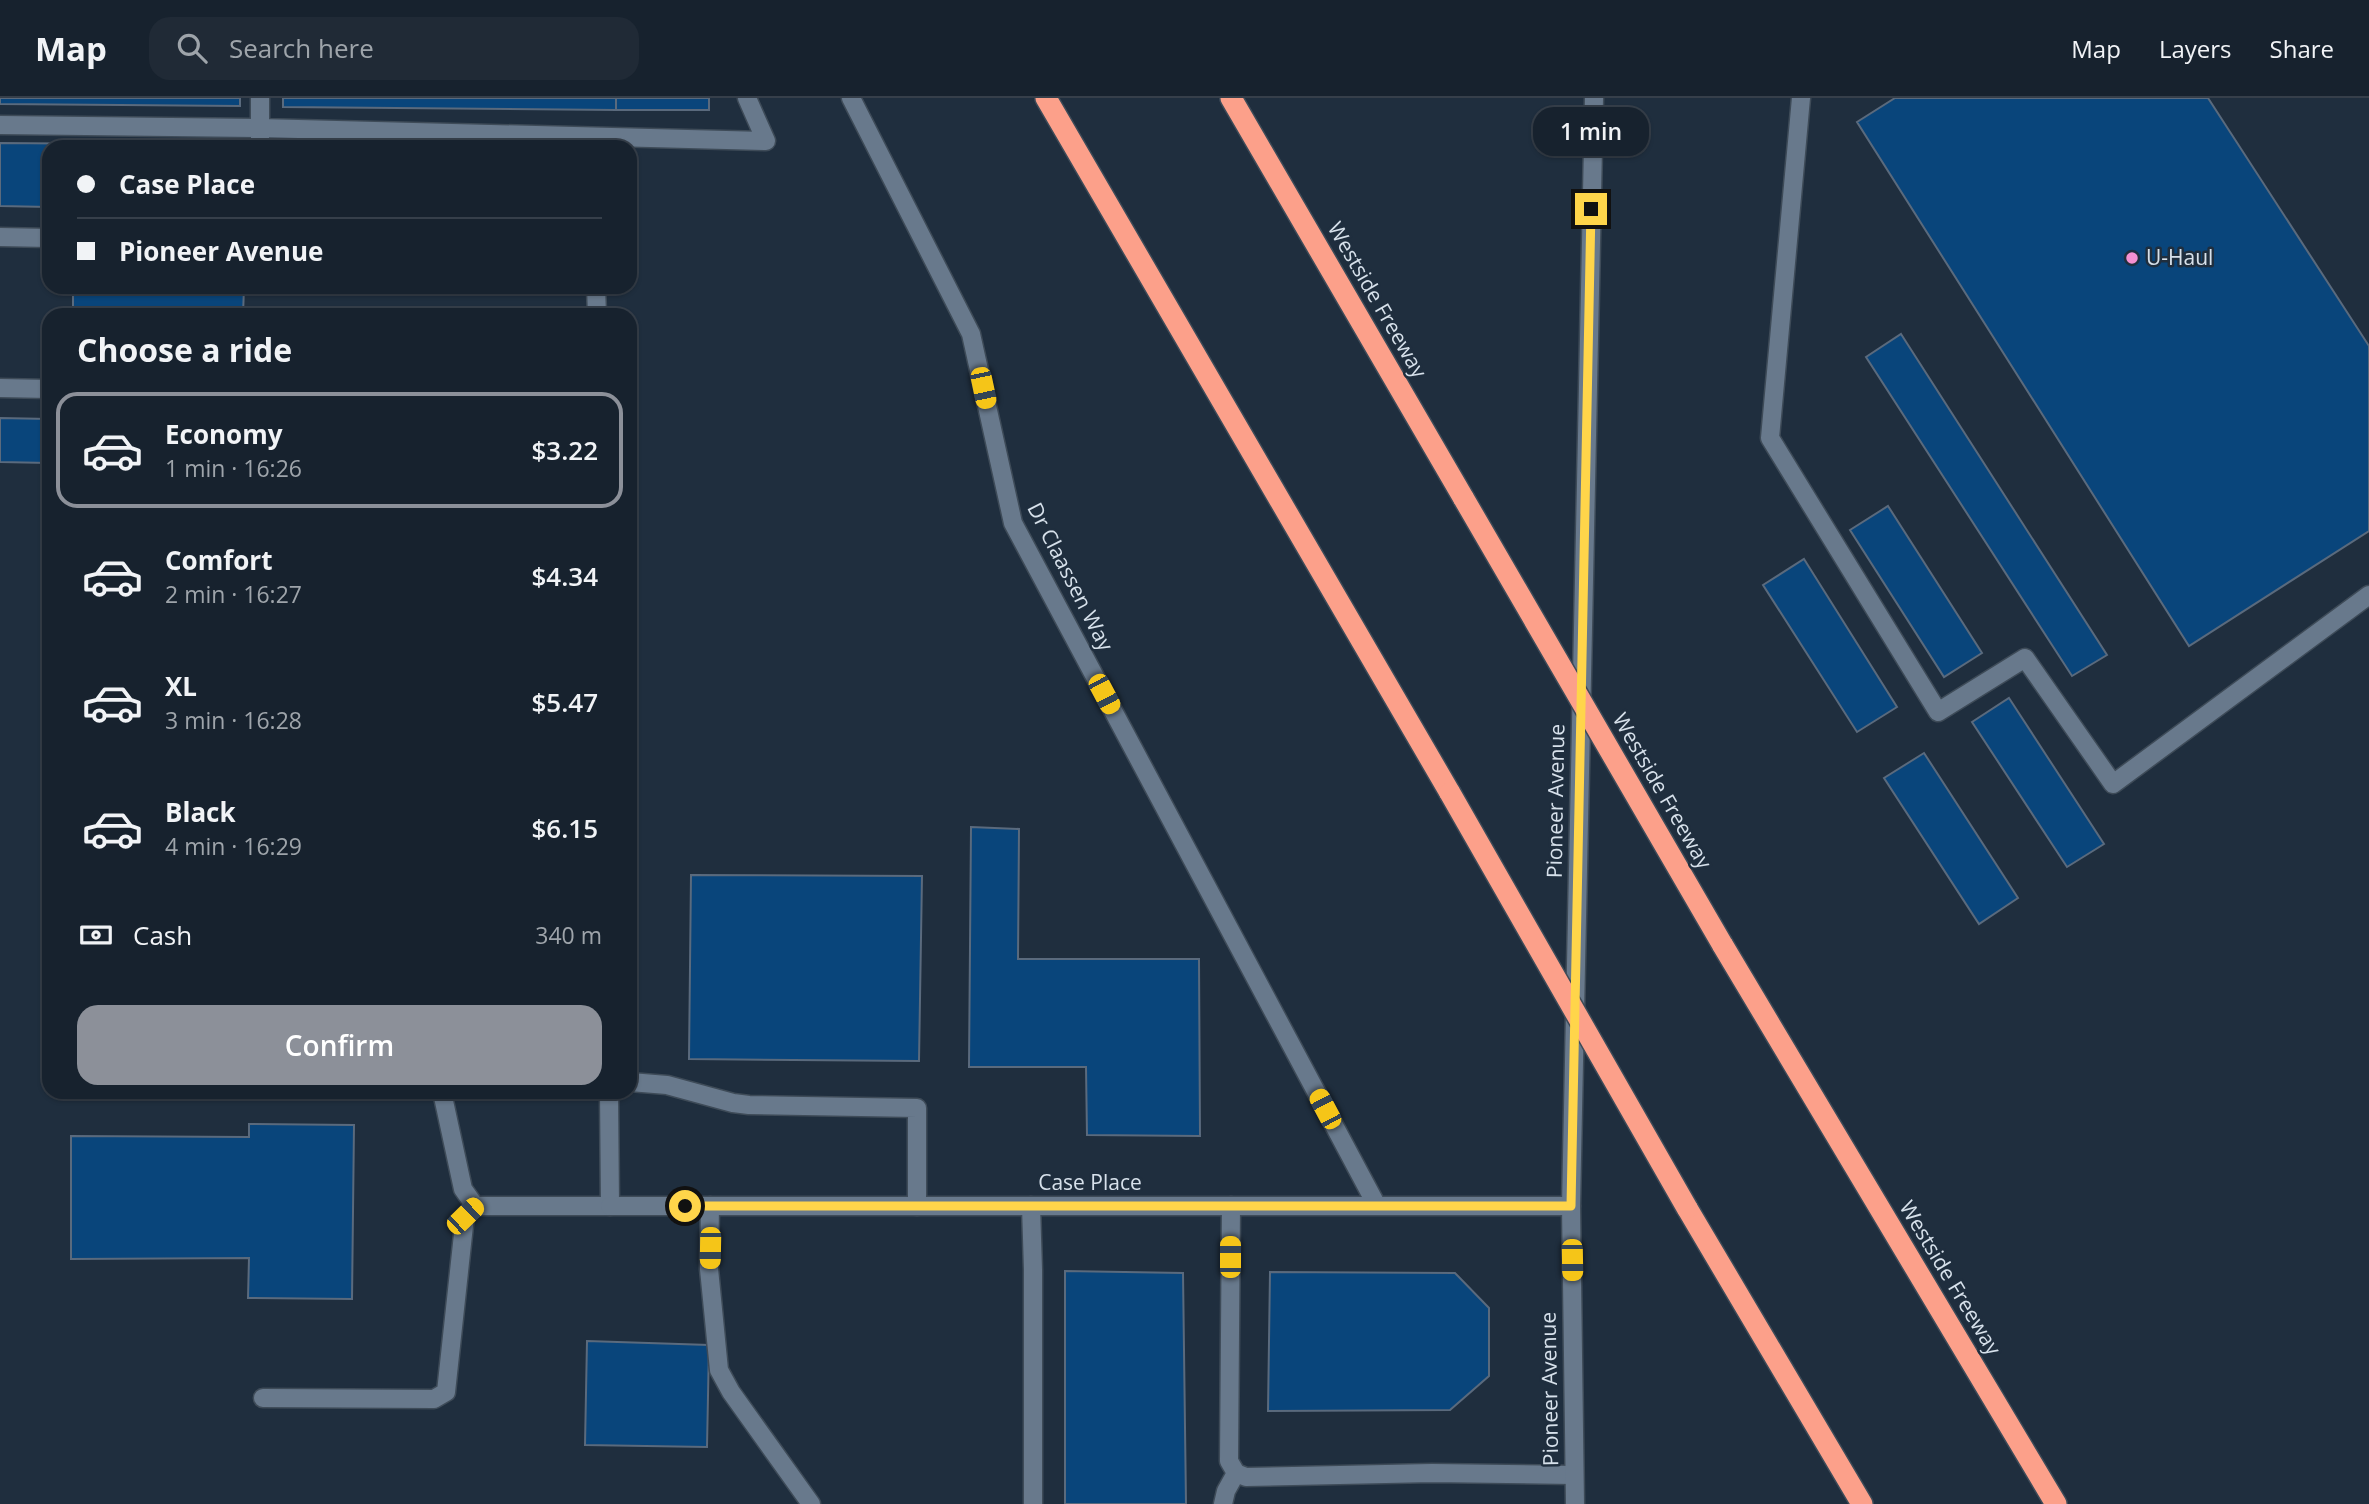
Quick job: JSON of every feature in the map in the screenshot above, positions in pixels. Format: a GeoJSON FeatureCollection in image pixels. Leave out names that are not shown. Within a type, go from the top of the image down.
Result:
{"type":"FeatureCollection","features":[{"type":"Feature","properties":{"kind":"highway"},"geometry":{"type":"LineString","coordinates":[[1046,98],[1450,793],[1687,1208],[1862,1504]]}},
{"type":"Feature","properties":{"kind":"highway","name":"Westside Freeway"},"geometry":{"type":"LineString","coordinates":[[1231,98],[1723,944],[2056,1504]]}},
{"type":"Feature","properties":{"kind":"street"},"geometry":{"type":"LineString","coordinates":[[260,98],[260,140]]}},
{"type":"Feature","properties":{"kind":"street"},"geometry":{"type":"LineString","coordinates":[[0,125],[260,128],[766,141],[747,98]]}},
{"type":"Feature","properties":{"kind":"street","name":"Dr Claassen Way"},"geometry":{"type":"LineString","coordinates":[[851,98],[971,334],[1013,523],[1377,1206]]}},
{"type":"Feature","properties":{"kind":"street","name":"Pioneer Avenue"},"geometry":{"type":"LineString","coordinates":[[1574,1504],[1571,1206],[1594,98]]}},
{"type":"Feature","properties":{"kind":"street"},"geometry":{"type":"LineString","coordinates":[[1801,98],[1770,438],[1938,712],[2025,658],[2113,784],[2369,595]]}},
{"type":"Feature","properties":{"kind":"street"},"geometry":{"type":"LineString","coordinates":[[0,237],[42,238]]}},
{"type":"Feature","properties":{"kind":"street"},"geometry":{"type":"LineString","coordinates":[[0,388],[42,389]]}},
{"type":"Feature","properties":{"kind":"street"},"geometry":{"type":"LineString","coordinates":[[637,1083],[667,1085],[750,1105],[917,1108],[917,1206]]}},
{"type":"Feature","properties":{"kind":"street"},"geometry":{"type":"LineString","coordinates":[[263,1398],[434,1399],[446,1392],[465,1216],[475,1206],[463,1189],[444,1099]]}},
{"type":"Feature","properties":{"kind":"street"},"geometry":{"type":"LineString","coordinates":[[609,1099],[610,1206]]}},
{"type":"Feature","properties":{"kind":"street","name":"Case Place"},"geometry":{"type":"LineString","coordinates":[[475,1206],[1571,1206]]}},
{"type":"Feature","properties":{"kind":"street"},"geometry":{"type":"LineString","coordinates":[[710,1206],[709,1269],[719,1370],[731,1392],[811,1504]]}},
{"type":"Feature","properties":{"kind":"street"},"geometry":{"type":"LineString","coordinates":[[1031,1206],[1033,1504]]}},
{"type":"Feature","properties":{"kind":"street"},"geometry":{"type":"LineString","coordinates":[[1231,1206],[1229,1461],[1236,1474]]}},
{"type":"Feature","properties":{"kind":"street"},"geometry":{"type":"LineString","coordinates":[[1236,1474],[1574,1475]]}},
{"type":"Feature","properties":{"kind":"street"},"geometry":{"type":"LineString","coordinates":[[1223,1504],[1226,1491],[1236,1474]]}},
{"type":"Feature","properties":{"kind":"building"},"geometry":{"type":"Polygon","coordinates":[[[0,98],[240,98],[240,106],[0,104],[0,98]]]}},
{"type":"Feature","properties":{"kind":"building"},"geometry":{"type":"Polygon","coordinates":[[[283,98],[616,98],[616,110],[283,107],[283,98]]]}},
{"type":"Feature","properties":{"kind":"building"},"geometry":{"type":"Polygon","coordinates":[[[616,98],[709,98],[709,110],[616,110],[616,98]]]}},
{"type":"Feature","properties":{"kind":"building"},"geometry":{"type":"Polygon","coordinates":[[[1895,98],[2208,98],[2369,346],[2369,531],[2189,646],[1857,122],[1895,98]]]}},
{"type":"Feature","properties":{"kind":"building"},"geometry":{"type":"Polygon","coordinates":[[[0,143],[42,143],[42,207],[0,206],[0,143]]]}},
{"type":"Feature","properties":{"kind":"building"},"geometry":{"type":"Polygon","coordinates":[[[73,294],[244,294],[243,308],[73,308],[73,294]]]}},
{"type":"Feature","properties":{"kind":"building"},"geometry":{"type":"Polygon","coordinates":[[[1901,334],[2107,655],[2072,676],[1866,357],[1901,334]]]}},
{"type":"Feature","properties":{"kind":"building"},"geometry":{"type":"Polygon","coordinates":[[[0,418],[42,419],[42,463],[0,462],[0,418]]]}},
{"type":"Feature","properties":{"kind":"building"},"geometry":{"type":"Polygon","coordinates":[[[1888,506],[1982,653],[1944,677],[1850,530],[1888,506]]]}},
{"type":"Feature","properties":{"kind":"building"},"geometry":{"type":"Polygon","coordinates":[[[1804,559],[1897,707],[1857,732],[1763,585],[1804,559]]]}},
{"type":"Feature","properties":{"kind":"building"},"geometry":{"type":"Polygon","coordinates":[[[2009,698],[2104,844],[2067,867],[1972,722],[2009,698]]]}},
{"type":"Feature","properties":{"kind":"building"},"geometry":{"type":"Polygon","coordinates":[[[1924,753],[2018,898],[1979,924],[1884,778],[1924,753]]]}},
{"type":"Feature","properties":{"kind":"building"},"geometry":{"type":"Polygon","coordinates":[[[971,827],[1019,829],[1018,959],[1199,959],[1200,1136],[1087,1135],[1086,1067],[969,1067],[971,827]]]}},
{"type":"Feature","properties":{"kind":"building"},"geometry":{"type":"Polygon","coordinates":[[[691,875],[922,876],[919,1061],[689,1059],[691,875]]]}},
{"type":"Feature","properties":{"kind":"building"},"geometry":{"type":"Polygon","coordinates":[[[249,1124],[354,1125],[352,1299],[248,1298],[249,1258],[71,1259],[71,1136],[249,1137],[249,1124]]]}},
{"type":"Feature","properties":{"kind":"building"},"geometry":{"type":"Polygon","coordinates":[[[1065,1271],[1183,1273],[1186,1504],[1065,1504],[1065,1271]]]}},
{"type":"Feature","properties":{"kind":"building"},"geometry":{"type":"Polygon","coordinates":[[[1270,1272],[1455,1273],[1489,1308],[1489,1376],[1450,1410],[1268,1411],[1270,1272]]]}},
{"type":"Feature","properties":{"kind":"building"},"geometry":{"type":"Polygon","coordinates":[[[587,1341],[709,1345],[707,1447],[585,1445],[587,1341]]]}},
{"type":"Feature","properties":{"kind":"place","name":"U-Haul"},"geometry":{"type":"Point","coordinates":[2132,258]}},
{"type":"Feature","properties":{"kind":"route"},"geometry":{"type":"LineString","coordinates":[[685,1206],[1571,1206],[1591,209]]}}]}
